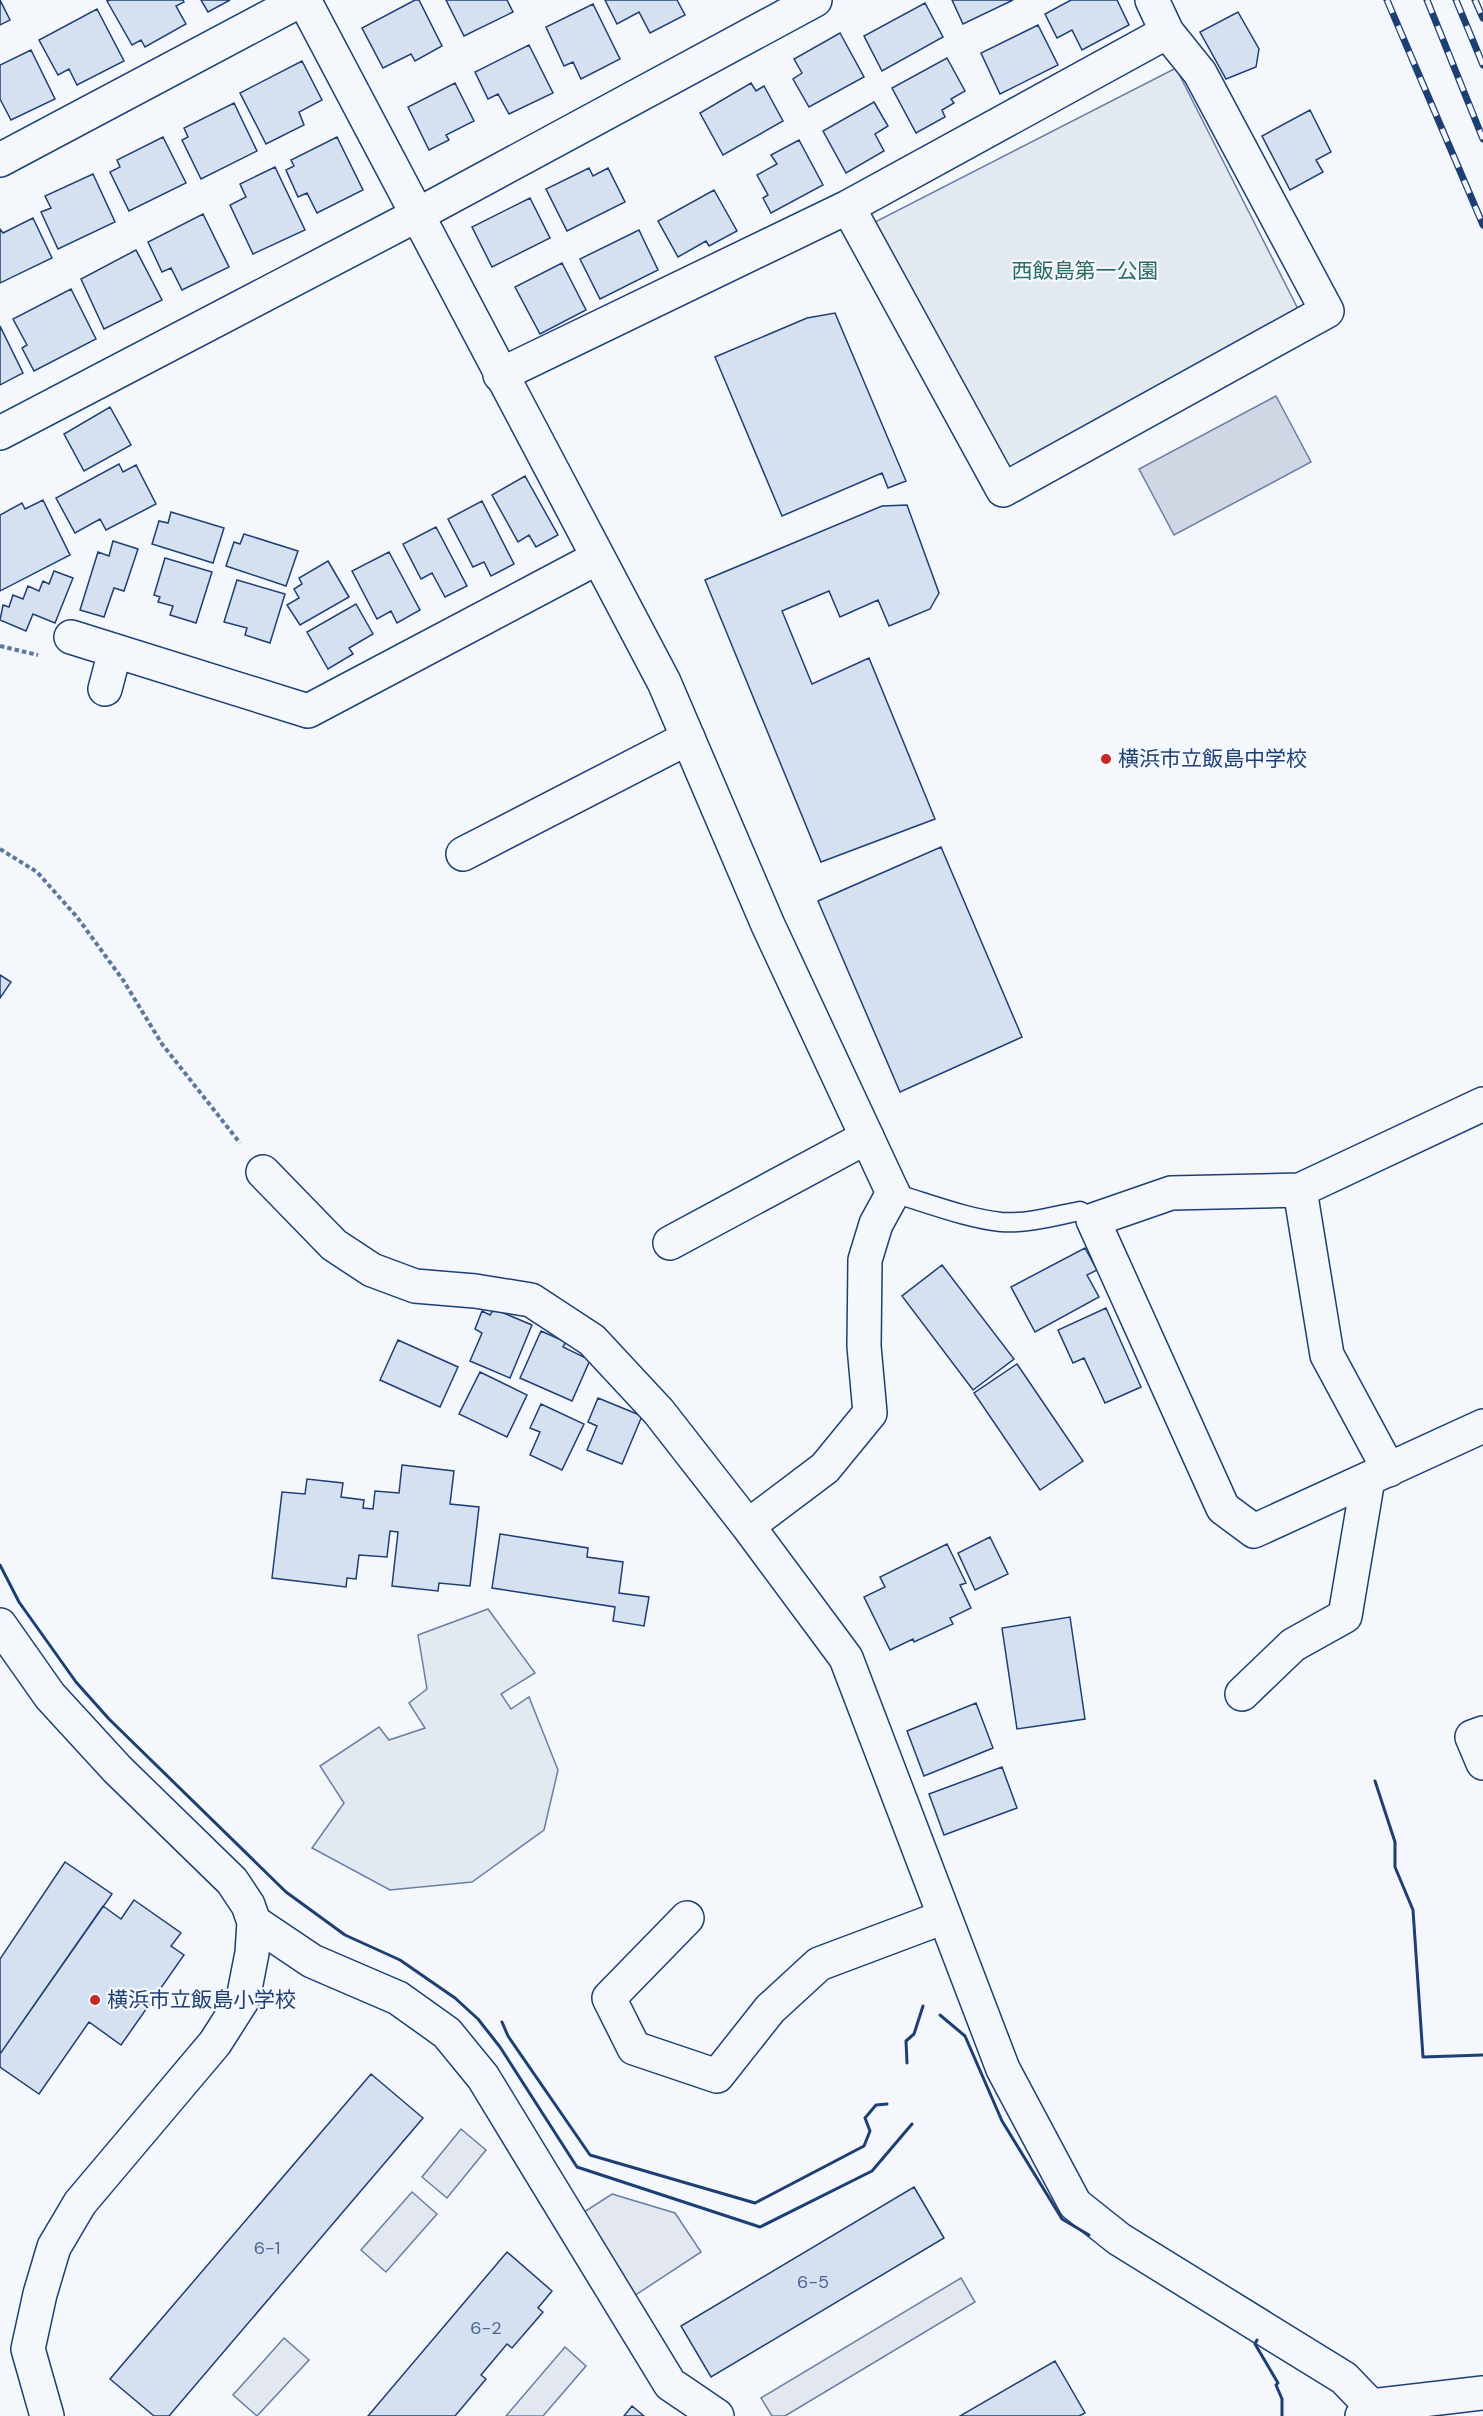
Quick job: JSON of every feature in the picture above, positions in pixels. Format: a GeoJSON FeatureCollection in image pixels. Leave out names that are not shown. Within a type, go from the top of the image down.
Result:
{"type":"FeatureCollection","features":[{"type":"Feature","properties":{"kind":"street"},"geometry":{"type":"LineString","coordinates":[[0,160],[302,0],[664,682],[768,925],[893,1193],[876,1224],[865,1260],[864,1346],[870,1413],[825,1468],[748,1526]]}},
{"type":"Feature","properties":{"kind":"street"},"geometry":{"type":"LineString","coordinates":[[0,433],[417,215],[815,0]]}},
{"type":"Feature","properties":{"kind":"street"},"geometry":{"type":"LineString","coordinates":[[848,207],[1003,490],[1327,311],[1200,73],[1167,32],[1152,0]]}},
{"type":"Feature","properties":{"kind":"street"},"geometry":{"type":"LineString","coordinates":[[500,375],[848,207],[1167,32]]}},
{"type":"Feature","properties":{"kind":"street"},"geometry":{"type":"LineString","coordinates":[[71,637],[308,711],[597,558]]}},
{"type":"Feature","properties":{"kind":"street"},"geometry":{"type":"LineString","coordinates":[[105,689],[115,651]]}},
{"type":"Feature","properties":{"kind":"street"},"geometry":{"type":"LineString","coordinates":[[463,854],[688,738]]}},
{"type":"Feature","properties":{"kind":"street"},"geometry":{"type":"LineString","coordinates":[[1483,1104],[1300,1190],[1171,1193],[1093,1220],[1223,1508],[1254,1531],[1483,1426]]}},
{"type":"Feature","properties":{"kind":"street"},"geometry":{"type":"LineString","coordinates":[[670,1244],[867,1137]]}},
{"type":"Feature","properties":{"kind":"street"},"geometry":{"type":"LineString","coordinates":[[263,1172],[334,1245],[372,1270],[415,1286],[475,1291],[531,1300],[592,1340],[659,1412],[748,1526],[846,1658],[1003,2069],[1075,2204],[1119,2239],[1344,2378],[1367,2411],[1483,2393]]}},
{"type":"Feature","properties":{"kind":"street"},"geometry":{"type":"LineString","coordinates":[[1242,1695],[1293,1645],[1345,1616],[1378,1474],[1326,1355],[1300,1190]]}},
{"type":"Feature","properties":{"kind":"street"},"geometry":{"type":"LineString","coordinates":[[0,1625],[50,1696],[117,1769],[232,1881],[248,1905],[254,1922],[252,1953],[243,1999],[215,2043],[80,2203],[54,2247],[40,2294],[28,2349],[47,2416]]}},
{"type":"Feature","properties":{"kind":"street"},"geometry":{"type":"LineString","coordinates":[[1483,1732],[1472,1737],[1483,1763]]}},
{"type":"Feature","properties":{"kind":"street"},"geometry":{"type":"LineString","coordinates":[[687,1918],[609,1998],[634,2048],[717,2076],[770,2009],[819,1964],[944,1917]]}},
{"type":"Feature","properties":{"kind":"street"},"geometry":{"type":"LineString","coordinates":[[254,1922],[312,1960],[398,1998],[447,2033],[483,2077],[670,2384],[717,2416]]}},
{"type":"Feature","properties":{"kind":"lane"},"geometry":{"type":"LineString","coordinates":[[893,1193],[976,1217],[1003,1222],[1080,1211],[1093,1220]]}},
{"type":"Feature","properties":{"kind":"path"},"geometry":{"type":"LineString","coordinates":[[0,646],[38,655]]}},
{"type":"Feature","properties":{"kind":"path"},"geometry":{"type":"LineString","coordinates":[[0,849],[37,872],[77,917],[123,980],[162,1044],[263,1172]]}},
{"type":"Feature","properties":{"kind":"green space","name":"西飯島第一公園"},"geometry":{"type":"Polygon","coordinates":[[[1176,68],[1301,315],[1010,468],[875,222],[1176,68]]]}},
{"type":"Feature","properties":{"kind":"green space"},"geometry":{"type":"Polygon","coordinates":[[[488,1609],[535,1673],[501,1694],[511,1709],[529,1697],[558,1770],[544,1830],[472,1882],[390,1890],[312,1848],[344,1803],[320,1766],[379,1727],[389,1740],[425,1728],[409,1703],[427,1689],[418,1635],[488,1609]]]}},
{"type":"Feature","properties":{"kind":"shaded area"},"geometry":{"type":"Polygon","coordinates":[[[1276,396],[1311,462],[1174,535],[1139,469],[1276,396]]]}},
{"type":"Feature","properties":{"kind":"shaded area"},"geometry":{"type":"Polygon","coordinates":[[[461,2129],[486,2150],[447,2198],[422,2177],[461,2129]]]}},
{"type":"Feature","properties":{"kind":"shaded area"},"geometry":{"type":"Polygon","coordinates":[[[412,2192],[437,2214],[386,2272],[361,2250],[412,2192]]]}},
{"type":"Feature","properties":{"kind":"shaded area"},"geometry":{"type":"Polygon","coordinates":[[[612,2194],[675,2213],[701,2252],[634,2296],[581,2214],[612,2194]]]}},
{"type":"Feature","properties":{"kind":"shaded area"},"geometry":{"type":"Polygon","coordinates":[[[961,2278],[975,2302],[785,2416],[772,2416],[761,2398],[961,2278]]]}},
{"type":"Feature","properties":{"kind":"shaded area"},"geometry":{"type":"Polygon","coordinates":[[[284,2338],[309,2360],[257,2416],[233,2395],[284,2338]]]}},
{"type":"Feature","properties":{"kind":"shaded area"},"geometry":{"type":"Polygon","coordinates":[[[565,2347],[586,2366],[543,2416],[506,2416],[565,2347]]]}},
{"type":"Feature","properties":{"kind":"building"},"geometry":{"type":"Polygon","coordinates":[[[0,0],[10,20],[0,25],[0,0]]]}},
{"type":"Feature","properties":{"kind":"building"},"geometry":{"type":"Polygon","coordinates":[[[183,0],[184,2],[176,6],[186,24],[145,47],[141,40],[132,45],[107,1],[183,0]]]}},
{"type":"Feature","properties":{"kind":"building"},"geometry":{"type":"Polygon","coordinates":[[[201,0],[230,0],[208,12],[201,0]]]}},
{"type":"Feature","properties":{"kind":"building"},"geometry":{"type":"Polygon","coordinates":[[[419,0],[442,46],[415,61],[411,54],[383,68],[362,28],[419,0]]]}},
{"type":"Feature","properties":{"kind":"building"},"geometry":{"type":"Polygon","coordinates":[[[446,0],[507,0],[513,12],[464,36],[446,0]]]}},
{"type":"Feature","properties":{"kind":"building"},"geometry":{"type":"Polygon","coordinates":[[[605,0],[677,0],[685,15],[650,33],[639,12],[617,24],[605,0]]]}},
{"type":"Feature","properties":{"kind":"building"},"geometry":{"type":"Polygon","coordinates":[[[952,0],[1013,0],[963,24],[952,0]]]}},
{"type":"Feature","properties":{"kind":"building"},"geometry":{"type":"Polygon","coordinates":[[[1071,0],[1117,0],[1129,25],[1082,50],[1072,30],[1057,38],[1045,14],[1071,0]]]}},
{"type":"Feature","properties":{"kind":"building"},"geometry":{"type":"Polygon","coordinates":[[[925,3],[943,37],[882,71],[864,36],[925,3]]]}},
{"type":"Feature","properties":{"kind":"building"},"geometry":{"type":"Polygon","coordinates":[[[593,4],[620,59],[581,79],[573,62],[564,66],[546,27],[593,4]]]}},
{"type":"Feature","properties":{"kind":"building"},"geometry":{"type":"Polygon","coordinates":[[[97,9],[124,61],[77,85],[69,69],[58,75],[39,40],[97,9]]]}},
{"type":"Feature","properties":{"kind":"building"},"geometry":{"type":"Polygon","coordinates":[[[1238,12],[1259,49],[1256,67],[1226,79],[1200,32],[1238,12]]]}},
{"type":"Feature","properties":{"kind":"building"},"geometry":{"type":"Polygon","coordinates":[[[1038,25],[1058,65],[1000,94],[981,53],[1038,25]]]}},
{"type":"Feature","properties":{"kind":"building"},"geometry":{"type":"Polygon","coordinates":[[[840,33],[864,77],[809,107],[793,79],[802,73],[794,59],[840,33]]]}},
{"type":"Feature","properties":{"kind":"building"},"geometry":{"type":"Polygon","coordinates":[[[529,45],[553,93],[509,114],[498,94],[488,99],[475,72],[529,45]]]}},
{"type":"Feature","properties":{"kind":"building"},"geometry":{"type":"Polygon","coordinates":[[[31,50],[55,99],[11,120],[0,99],[0,65],[31,50]]]}},
{"type":"Feature","properties":{"kind":"building"},"geometry":{"type":"Polygon","coordinates":[[[947,58],[965,91],[951,99],[954,103],[942,110],[945,117],[916,133],[892,88],[947,58]]]}},
{"type":"Feature","properties":{"kind":"building"},"geometry":{"type":"Polygon","coordinates":[[[302,61],[322,100],[299,112],[304,125],[266,144],[240,93],[302,61]]]}},
{"type":"Feature","properties":{"kind":"building"},"geometry":{"type":"Polygon","coordinates":[[[455,83],[474,121],[446,135],[449,140],[429,150],[408,107],[455,83]]]}},
{"type":"Feature","properties":{"kind":"building"},"geometry":{"type":"Polygon","coordinates":[[[751,83],[756,91],[764,86],[783,121],[723,155],[700,113],[751,83]]]}},
{"type":"Feature","properties":{"kind":"building"},"geometry":{"type":"Polygon","coordinates":[[[874,102],[888,126],[875,134],[884,151],[846,173],[823,131],[874,102]]]}},
{"type":"Feature","properties":{"kind":"building"},"geometry":{"type":"Polygon","coordinates":[[[234,103],[257,151],[201,179],[182,140],[188,137],[184,128],[234,103]]]}},
{"type":"Feature","properties":{"kind":"building"},"geometry":{"type":"Polygon","coordinates":[[[1310,110],[1331,152],[1316,160],[1323,172],[1290,190],[1262,136],[1310,110]]]}},
{"type":"Feature","properties":{"kind":"building"},"geometry":{"type":"Polygon","coordinates":[[[163,137],[186,183],[129,211],[110,172],[120,167],[117,160],[163,137]]]}},
{"type":"Feature","properties":{"kind":"building"},"geometry":{"type":"Polygon","coordinates":[[[337,137],[363,190],[317,213],[307,193],[298,197],[286,170],[294,166],[291,160],[337,137]]]}},
{"type":"Feature","properties":{"kind":"building"},"geometry":{"type":"Polygon","coordinates":[[[799,140],[823,185],[771,213],[763,198],[768,195],[757,175],[777,164],[771,155],[799,140]]]}},
{"type":"Feature","properties":{"kind":"building"},"geometry":{"type":"Polygon","coordinates":[[[275,167],[305,230],[253,254],[230,205],[246,197],[240,184],[275,167]]]}},
{"type":"Feature","properties":{"kind":"building"},"geometry":{"type":"Polygon","coordinates":[[[589,168],[593,176],[608,168],[625,202],[567,231],[546,189],[589,168]]]}},
{"type":"Feature","properties":{"kind":"building"},"geometry":{"type":"Polygon","coordinates":[[[93,174],[115,222],[58,249],[41,212],[51,208],[45,196],[93,174]]]}},
{"type":"Feature","properties":{"kind":"building"},"geometry":{"type":"Polygon","coordinates":[[[714,190],[737,231],[709,246],[706,241],[678,257],[658,221],[714,190]]]}},
{"type":"Feature","properties":{"kind":"building"},"geometry":{"type":"Polygon","coordinates":[[[530,198],[550,238],[492,267],[472,227],[530,198]]]}},
{"type":"Feature","properties":{"kind":"building"},"geometry":{"type":"Polygon","coordinates":[[[203,214],[229,267],[182,290],[171,268],[162,272],[148,242],[203,214]]]}},
{"type":"Feature","properties":{"kind":"building"},"geometry":{"type":"Polygon","coordinates":[[[33,218],[52,258],[0,283],[0,229],[3,233],[33,218]]]}},
{"type":"Feature","properties":{"kind":"building"},"geometry":{"type":"Polygon","coordinates":[[[639,230],[658,270],[600,299],[580,259],[639,230]]]}},
{"type":"Feature","properties":{"kind":"building"},"geometry":{"type":"Polygon","coordinates":[[[136,250],[162,300],[104,329],[81,279],[136,250]]]}},
{"type":"Feature","properties":{"kind":"building"},"geometry":{"type":"Polygon","coordinates":[[[562,263],[586,310],[540,334],[515,287],[562,263]]]}},
{"type":"Feature","properties":{"kind":"building"},"geometry":{"type":"Polygon","coordinates":[[[71,289],[96,339],[34,371],[22,348],[27,345],[13,319],[71,289]]]}},
{"type":"Feature","properties":{"kind":"building"},"geometry":{"type":"Polygon","coordinates":[[[835,313],[906,481],[888,488],[882,473],[782,516],[715,357],[807,318],[835,313]]]}},
{"type":"Feature","properties":{"kind":"building"},"geometry":{"type":"Polygon","coordinates":[[[0,326],[23,373],[0,385],[0,326]]]}},
{"type":"Feature","properties":{"kind":"building"},"geometry":{"type":"Polygon","coordinates":[[[110,407],[131,445],[84,471],[64,434],[110,407]]]}},
{"type":"Feature","properties":{"kind":"building"},"geometry":{"type":"Polygon","coordinates":[[[119,464],[123,472],[136,465],[156,504],[106,530],[100,519],[75,533],[56,498],[119,464]]]}},
{"type":"Feature","properties":{"kind":"building"},"geometry":{"type":"Polygon","coordinates":[[[525,476],[558,535],[536,547],[529,535],[518,542],[492,495],[525,476]]]}},
{"type":"Feature","properties":{"kind":"building"},"geometry":{"type":"Polygon","coordinates":[[[43,500],[70,555],[0,591],[0,515],[22,503],[25,509],[43,500]]]}},
{"type":"Feature","properties":{"kind":"building"},"geometry":{"type":"Polygon","coordinates":[[[482,501],[514,564],[491,576],[484,562],[473,567],[448,519],[482,501]]]}},
{"type":"Feature","properties":{"kind":"building"},"geometry":{"type":"Polygon","coordinates":[[[907,505],[939,593],[930,609],[889,626],[878,600],[840,617],[829,591],[782,611],[812,684],[869,658],[935,819],[821,862],[705,580],[882,506],[907,505]]]}},
{"type":"Feature","properties":{"kind":"building"},"geometry":{"type":"Polygon","coordinates":[[[171,512],[224,528],[213,563],[152,544],[159,521],[168,523],[171,512]]]}},
{"type":"Feature","properties":{"kind":"building"},"geometry":{"type":"Polygon","coordinates":[[[436,527],[467,586],[445,597],[432,573],[421,579],[403,544],[436,527]]]}},
{"type":"Feature","properties":{"kind":"building"},"geometry":{"type":"Polygon","coordinates":[[[244,534],[298,551],[286,586],[226,566],[234,542],[240,544],[244,534]]]}},
{"type":"Feature","properties":{"kind":"building"},"geometry":{"type":"Polygon","coordinates":[[[113,541],[138,549],[124,591],[114,588],[104,617],[80,610],[98,552],[109,556],[113,541]]]}},
{"type":"Feature","properties":{"kind":"building"},"geometry":{"type":"Polygon","coordinates":[[[389,552],[420,610],[397,623],[391,611],[377,619],[352,571],[389,552]]]}},
{"type":"Feature","properties":{"kind":"building"},"geometry":{"type":"Polygon","coordinates":[[[165,558],[212,572],[196,623],[170,615],[173,606],[158,602],[160,597],[154,595],[165,558]]]}},
{"type":"Feature","properties":{"kind":"building"},"geometry":{"type":"Polygon","coordinates":[[[328,561],[349,597],[300,625],[287,605],[299,598],[294,589],[302,584],[299,578],[328,561]]]}},
{"type":"Feature","properties":{"kind":"building"},"geometry":{"type":"Polygon","coordinates":[[[54,571],[73,578],[55,623],[33,614],[26,631],[0,620],[3,605],[9,607],[13,595],[23,599],[28,586],[39,591],[43,581],[49,584],[54,571]]]}},
{"type":"Feature","properties":{"kind":"building"},"geometry":{"type":"Polygon","coordinates":[[[237,580],[285,594],[270,643],[245,635],[247,628],[224,622],[237,580]]]}},
{"type":"Feature","properties":{"kind":"building"},"geometry":{"type":"Polygon","coordinates":[[[356,604],[373,634],[349,648],[353,654],[328,669],[307,632],[356,604]]]}},
{"type":"Feature","properties":{"kind":"building"},"geometry":{"type":"Polygon","coordinates":[[[941,847],[1022,1037],[900,1092],[818,901],[941,847]]]}},
{"type":"Feature","properties":{"kind":"building"},"geometry":{"type":"Polygon","coordinates":[[[0,975],[11,982],[0,998],[0,975]]]}},
{"type":"Feature","properties":{"kind":"building"},"geometry":{"type":"Polygon","coordinates":[[[1085,1248],[1097,1270],[1087,1275],[1099,1297],[1035,1332],[1011,1287],[1085,1248]]]}},
{"type":"Feature","properties":{"kind":"building"},"geometry":{"type":"Polygon","coordinates":[[[942,1265],[1014,1359],[973,1390],[902,1296],[942,1265]]]}},
{"type":"Feature","properties":{"kind":"building"},"geometry":{"type":"Polygon","coordinates":[[[1106,1308],[1141,1387],[1105,1403],[1084,1358],[1073,1363],[1058,1330],[1106,1308]]]}},
{"type":"Feature","properties":{"kind":"building"},"geometry":{"type":"Polygon","coordinates":[[[494,1309],[532,1325],[510,1378],[470,1361],[482,1333],[475,1329],[482,1311],[490,1315],[494,1309]]]}},
{"type":"Feature","properties":{"kind":"building"},"geometry":{"type":"Polygon","coordinates":[[[541,1331],[566,1342],[563,1347],[590,1360],[572,1401],[520,1378],[541,1331]]]}},
{"type":"Feature","properties":{"kind":"building"},"geometry":{"type":"Polygon","coordinates":[[[398,1340],[458,1367],[440,1407],[380,1380],[398,1340]]]}},
{"type":"Feature","properties":{"kind":"building"},"geometry":{"type":"Polygon","coordinates":[[[1017,1364],[1083,1461],[1040,1490],[974,1393],[1017,1364]]]}},
{"type":"Feature","properties":{"kind":"building"},"geometry":{"type":"Polygon","coordinates":[[[480,1372],[527,1395],[507,1437],[459,1414],[480,1372]]]}},
{"type":"Feature","properties":{"kind":"building"},"geometry":{"type":"Polygon","coordinates":[[[598,1398],[642,1416],[622,1464],[587,1450],[597,1426],[588,1422],[598,1398]]]}},
{"type":"Feature","properties":{"kind":"building"},"geometry":{"type":"Polygon","coordinates":[[[541,1404],[584,1424],[562,1470],[530,1455],[540,1432],[530,1428],[541,1404]]]}},
{"type":"Feature","properties":{"kind":"building"},"geometry":{"type":"Polygon","coordinates":[[[402,1465],[454,1471],[450,1504],[479,1507],[470,1586],[439,1583],[438,1591],[392,1586],[398,1532],[390,1531],[387,1557],[359,1555],[356,1579],[347,1578],[346,1587],[272,1578],[282,1492],[305,1494],[307,1479],[343,1483],[341,1497],[364,1500],[363,1508],[373,1509],[375,1491],[399,1493],[402,1465]]]}},
{"type":"Feature","properties":{"kind":"building"},"geometry":{"type":"Polygon","coordinates":[[[500,1534],[588,1548],[587,1557],[623,1562],[619,1593],[649,1597],[644,1626],[613,1621],[615,1607],[492,1588],[500,1534]]]}},
{"type":"Feature","properties":{"kind":"building"},"geometry":{"type":"Polygon","coordinates":[[[990,1537],[1008,1574],[975,1590],[958,1553],[990,1537]]]}},
{"type":"Feature","properties":{"kind":"building"},"geometry":{"type":"Polygon","coordinates":[[[947,1544],[966,1583],[960,1585],[971,1608],[950,1618],[953,1624],[890,1650],[864,1597],[885,1587],[880,1577],[947,1544]]]}},
{"type":"Feature","properties":{"kind":"building"},"geometry":{"type":"Polygon","coordinates":[[[1070,1617],[1085,1719],[1017,1729],[1002,1628],[1070,1617]]]}},
{"type":"Feature","properties":{"kind":"building"},"geometry":{"type":"Polygon","coordinates":[[[976,1703],[993,1748],[924,1776],[907,1731],[976,1703]]]}},
{"type":"Feature","properties":{"kind":"building"},"geometry":{"type":"Polygon","coordinates":[[[1002,1767],[1017,1808],[944,1835],[929,1794],[1002,1767]]]}},
{"type":"Feature","properties":{"kind":"building"},"geometry":{"type":"Polygon","coordinates":[[[65,1862],[112,1894],[0,2054],[0,1959],[65,1862]]]}},
{"type":"Feature","properties":{"kind":"building"},"geometry":{"type":"Polygon","coordinates":[[[134,1900],[181,1933],[171,1946],[184,1955],[121,2045],[89,2022],[39,2094],[0,2067],[0,2054],[103,1906],[121,1919],[134,1900]]]}},
{"type":"Feature","properties":{"kind":"building"},"geometry":{"type":"Polygon","coordinates":[[[371,2074],[423,2118],[169,2416],[154,2416],[110,2379],[371,2074]]]}},
{"type":"Feature","properties":{"kind":"building"},"geometry":{"type":"Polygon","coordinates":[[[914,2187],[944,2238],[711,2377],[681,2326],[914,2187]]]}},
{"type":"Feature","properties":{"kind":"building"},"geometry":{"type":"Polygon","coordinates":[[[507,2252],[552,2291],[538,2308],[543,2312],[512,2348],[507,2344],[481,2375],[486,2379],[455,2416],[368,2416],[507,2252]]]}},
{"type":"Feature","properties":{"kind":"building"},"geometry":{"type":"Polygon","coordinates":[[[1055,2361],[1085,2413],[1079,2416],[960,2416],[1055,2361]]]}},
{"type":"Feature","properties":{"kind":"building"},"geometry":{"type":"Polygon","coordinates":[[[632,2406],[644,2416],[624,2416],[632,2406]]]}},
{"type":"Feature","properties":{"kind":"railway"},"geometry":{"type":"LineString","coordinates":[[1387,0],[1483,225]]}},
{"type":"Feature","properties":{"kind":"railway"},"geometry":{"type":"LineString","coordinates":[[1427,0],[1483,139]]}},
{"type":"Feature","properties":{"kind":"railway"},"geometry":{"type":"LineString","coordinates":[[1456,0],[1483,65]]}},
{"type":"Feature","properties":{"kind":"railway"},"geometry":{"type":"LineString","coordinates":[[1475,0],[1483,18]]}},
{"type":"Feature","properties":{"kind":"wall"},"geometry":{"type":"LineString","coordinates":[[0,1565],[19,1602],[76,1682],[109,1719],[286,1892],[345,1935],[400,1960],[455,1998],[478,2019],[500,2047],[577,2167],[760,2227],[872,2171],[912,2124]]}},
{"type":"Feature","properties":{"kind":"wall"},"geometry":{"type":"LineString","coordinates":[[1375,1781],[1395,1842],[1395,1867],[1413,1910],[1423,2057],[1483,2055]]}},
{"type":"Feature","properties":{"kind":"wall"},"geometry":{"type":"LineString","coordinates":[[907,2063],[906,2041],[914,2034],[923,2006]]}},
{"type":"Feature","properties":{"kind":"wall"},"geometry":{"type":"LineString","coordinates":[[940,2015],[965,2036],[1002,2121],[1062,2219],[1089,2235]]}},
{"type":"Feature","properties":{"kind":"wall"},"geometry":{"type":"LineString","coordinates":[[502,2022],[508,2036],[590,2155],[755,2203],[864,2146],[870,2131],[865,2118],[876,2105],[887,2104]]}},
{"type":"Feature","properties":{"kind":"wall"},"geometry":{"type":"LineString","coordinates":[[1257,2340],[1255,2344],[1278,2383],[1276,2385],[1282,2399],[1282,2416]]}},
{"type":"Feature","properties":{"kind":"place","name":"横浜市立飯島中学校"},"geometry":{"type":"Point","coordinates":[1106,759]}},
{"type":"Feature","properties":{"kind":"place","name":"横浜市立飯島小学校"},"geometry":{"type":"Point","coordinates":[95,2000]}}]}
